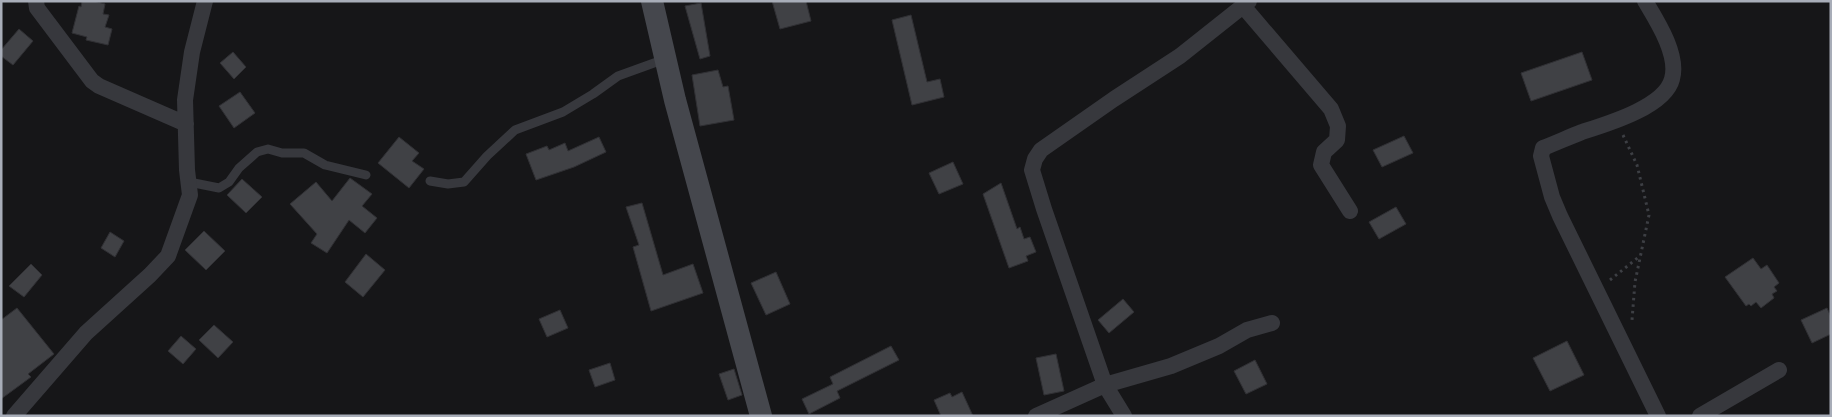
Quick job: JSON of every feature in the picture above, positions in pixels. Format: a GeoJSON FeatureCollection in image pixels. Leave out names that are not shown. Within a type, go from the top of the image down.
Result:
{"type":"FeatureCollection","features":[{"type":"Feature","properties":{"kind":"street"},"geometry":{"type":"LineString","coordinates":[[36,1],[37,8],[92,81],[99,86],[186,124]]}},
{"type":"Feature","properties":{"kind":"street"},"geometry":{"type":"LineString","coordinates":[[14,416],[86,333],[150,275],[168,256],[190,195],[185,100],[192,52],[205,1]]}},
{"type":"Feature","properties":{"kind":"street"},"geometry":{"type":"LineString","coordinates":[[652,1],[665,58],[761,416]]}},
{"type":"Feature","properties":{"kind":"street"},"geometry":{"type":"LineString","coordinates":[[1645,1],[1660,25],[1672,54],[1673,78],[1667,91],[1647,106],[1620,120],[1543,148],[1541,156],[1552,197],[1658,416]]}},
{"type":"Feature","properties":{"kind":"street"},"geometry":{"type":"LineString","coordinates":[[1124,416],[1105,385],[1044,209],[1032,170],[1035,158],[1041,150],[1180,56],[1246,4],[1332,109],[1338,126],[1337,140],[1324,152],[1321,165],[1350,211]]}},
{"type":"Feature","properties":{"kind":"street"},"geometry":{"type":"LineString","coordinates":[[1036,416],[1105,385],[1171,366],[1219,346],[1247,330],[1272,323]]}},
{"type":"Feature","properties":{"kind":"street"},"geometry":{"type":"LineString","coordinates":[[1700,416],[1780,370]]}},
{"type":"Feature","properties":{"kind":"lane"},"geometry":{"type":"LineString","coordinates":[[430,181],[448,184],[464,182],[487,156],[515,130],[563,112],[618,76],[665,58]]}},
{"type":"Feature","properties":{"kind":"lane"},"geometry":{"type":"LineString","coordinates":[[189,182],[219,188],[229,182],[239,168],[257,152],[268,149],[282,153],[304,153],[325,165],[366,175]]}},
{"type":"Feature","properties":{"kind":"path"},"geometry":{"type":"LineString","coordinates":[[1620,120],[1621,132],[1638,165],[1649,215],[1635,282],[1634,310],[1625,349]]}},
{"type":"Feature","properties":{"kind":"path"},"geometry":{"type":"LineString","coordinates":[[1598,293],[1608,282],[1640,256]]}},
{"type":"Feature","properties":{"kind":"building"},"geometry":{"type":"Polygon","coordinates":[[[82,1],[94,1],[105,4],[103,14],[109,15],[105,27],[112,29],[108,45],[86,40],[87,37],[72,33],[82,1]]]}},
{"type":"Feature","properties":{"kind":"building"},"geometry":{"type":"Polygon","coordinates":[[[772,1],[806,1],[811,21],[780,29],[772,1]]]}},
{"type":"Feature","properties":{"kind":"building"},"geometry":{"type":"Polygon","coordinates":[[[701,3],[710,56],[700,59],[685,6],[701,3]]]}},
{"type":"Feature","properties":{"kind":"building"},"geometry":{"type":"Polygon","coordinates":[[[911,15],[927,82],[940,79],[944,97],[912,105],[892,20],[911,15]]]}},
{"type":"Feature","properties":{"kind":"building"},"geometry":{"type":"Polygon","coordinates":[[[19,29],[33,41],[13,65],[1,56],[1,50],[19,29]]]}},
{"type":"Feature","properties":{"kind":"building"},"geometry":{"type":"Polygon","coordinates":[[[233,52],[246,67],[234,79],[220,63],[233,52]]]}},
{"type":"Feature","properties":{"kind":"building"},"geometry":{"type":"Polygon","coordinates":[[[1582,52],[1592,80],[1531,101],[1521,73],[1582,52]]]}},
{"type":"Feature","properties":{"kind":"building"},"geometry":{"type":"Polygon","coordinates":[[[718,70],[723,87],[728,86],[734,120],[700,126],[692,75],[718,70]]]}},
{"type":"Feature","properties":{"kind":"building"},"geometry":{"type":"Polygon","coordinates":[[[240,92],[255,113],[234,128],[219,106],[240,92]]]}},
{"type":"Feature","properties":{"kind":"building"},"geometry":{"type":"Polygon","coordinates":[[[1404,136],[1413,153],[1382,167],[1373,150],[1404,136]]]}},
{"type":"Feature","properties":{"kind":"building"},"geometry":{"type":"Polygon","coordinates":[[[399,137],[419,153],[412,161],[424,169],[409,188],[378,163],[399,137]]]}},
{"type":"Feature","properties":{"kind":"building"},"geometry":{"type":"Polygon","coordinates":[[[599,137],[606,152],[574,167],[536,180],[526,154],[547,146],[549,150],[565,143],[568,151],[599,137]]]}},
{"type":"Feature","properties":{"kind":"building"},"geometry":{"type":"Polygon","coordinates":[[[953,162],[963,184],[939,194],[929,173],[953,162]]]}},
{"type":"Feature","properties":{"kind":"building"},"geometry":{"type":"Polygon","coordinates":[[[350,178],[372,194],[362,206],[377,218],[365,233],[349,220],[327,253],[311,243],[317,234],[290,204],[316,182],[332,201],[350,178]]]}},
{"type":"Feature","properties":{"kind":"building"},"geometry":{"type":"Polygon","coordinates":[[[242,179],[262,197],[246,213],[227,195],[242,179]]]}},
{"type":"Feature","properties":{"kind":"building"},"geometry":{"type":"Polygon","coordinates":[[[1001,183],[1017,229],[1020,227],[1024,239],[1030,237],[1036,252],[1026,256],[1028,261],[1009,268],[983,194],[1001,183]]]}},
{"type":"Feature","properties":{"kind":"building"},"geometry":{"type":"Polygon","coordinates":[[[642,203],[663,275],[693,264],[703,293],[651,311],[633,247],[639,245],[626,207],[642,203]]]}},
{"type":"Feature","properties":{"kind":"building"},"geometry":{"type":"Polygon","coordinates":[[[1396,207],[1406,224],[1379,239],[1369,222],[1396,207]]]}},
{"type":"Feature","properties":{"kind":"building"},"geometry":{"type":"Polygon","coordinates":[[[204,231],[225,251],[206,270],[185,250],[204,231]]]}},
{"type":"Feature","properties":{"kind":"building"},"geometry":{"type":"Polygon","coordinates":[[[110,232],[124,241],[115,257],[101,248],[110,232]]]}},
{"type":"Feature","properties":{"kind":"building"},"geometry":{"type":"Polygon","coordinates":[[[366,254],[385,270],[363,297],[345,282],[366,254]]]}},
{"type":"Feature","properties":{"kind":"building"},"geometry":{"type":"Polygon","coordinates":[[[1753,258],[1761,269],[1767,265],[1779,283],[1774,287],[1777,291],[1772,294],[1774,298],[1761,308],[1756,302],[1751,306],[1749,304],[1746,306],[1725,277],[1753,258]]]}},
{"type":"Feature","properties":{"kind":"building"},"geometry":{"type":"Polygon","coordinates":[[[31,264],[42,275],[24,297],[9,286],[31,264]]]}},
{"type":"Feature","properties":{"kind":"building"},"geometry":{"type":"Polygon","coordinates":[[[776,272],[790,304],[766,315],[751,283],[776,272]]]}},
{"type":"Feature","properties":{"kind":"building"},"geometry":{"type":"Polygon","coordinates":[[[1123,299],[1134,312],[1109,333],[1098,320],[1123,299]]]}},
{"type":"Feature","properties":{"kind":"building"},"geometry":{"type":"Polygon","coordinates":[[[17,308],[54,354],[28,374],[31,377],[1,399],[1,320],[17,308]]]}},
{"type":"Feature","properties":{"kind":"building"},"geometry":{"type":"Polygon","coordinates":[[[1827,308],[1831,317],[1831,334],[1812,343],[1801,320],[1827,308]]]}},
{"type":"Feature","properties":{"kind":"building"},"geometry":{"type":"Polygon","coordinates":[[[560,310],[568,328],[547,337],[539,319],[560,310]]]}},
{"type":"Feature","properties":{"kind":"building"},"geometry":{"type":"Polygon","coordinates":[[[214,325],[233,342],[218,358],[199,340],[214,325]]]}},
{"type":"Feature","properties":{"kind":"building"},"geometry":{"type":"Polygon","coordinates":[[[181,336],[196,349],[183,364],[168,351],[181,336]]]}},
{"type":"Feature","properties":{"kind":"building"},"geometry":{"type":"Polygon","coordinates":[[[1567,341],[1584,375],[1550,391],[1533,358],[1567,341]]]}},
{"type":"Feature","properties":{"kind":"building"},"geometry":{"type":"Polygon","coordinates":[[[891,346],[899,360],[837,391],[840,398],[809,414],[802,399],[833,384],[830,377],[891,346]]]}},
{"type":"Feature","properties":{"kind":"building"},"geometry":{"type":"Polygon","coordinates":[[[1056,354],[1064,391],[1044,395],[1036,358],[1056,354]]]}},
{"type":"Feature","properties":{"kind":"building"},"geometry":{"type":"Polygon","coordinates":[[[1255,360],[1267,384],[1246,394],[1234,371],[1255,360]]]}},
{"type":"Feature","properties":{"kind":"building"},"geometry":{"type":"Polygon","coordinates":[[[610,363],[615,380],[595,387],[589,370],[610,363]]]}},
{"type":"Feature","properties":{"kind":"building"},"geometry":{"type":"Polygon","coordinates":[[[734,369],[742,395],[728,400],[719,374],[734,369]]]}},
{"type":"Feature","properties":{"kind":"building"},"geometry":{"type":"Polygon","coordinates":[[[962,392],[973,416],[941,416],[934,400],[950,393],[952,397],[962,392]]]}}]}
